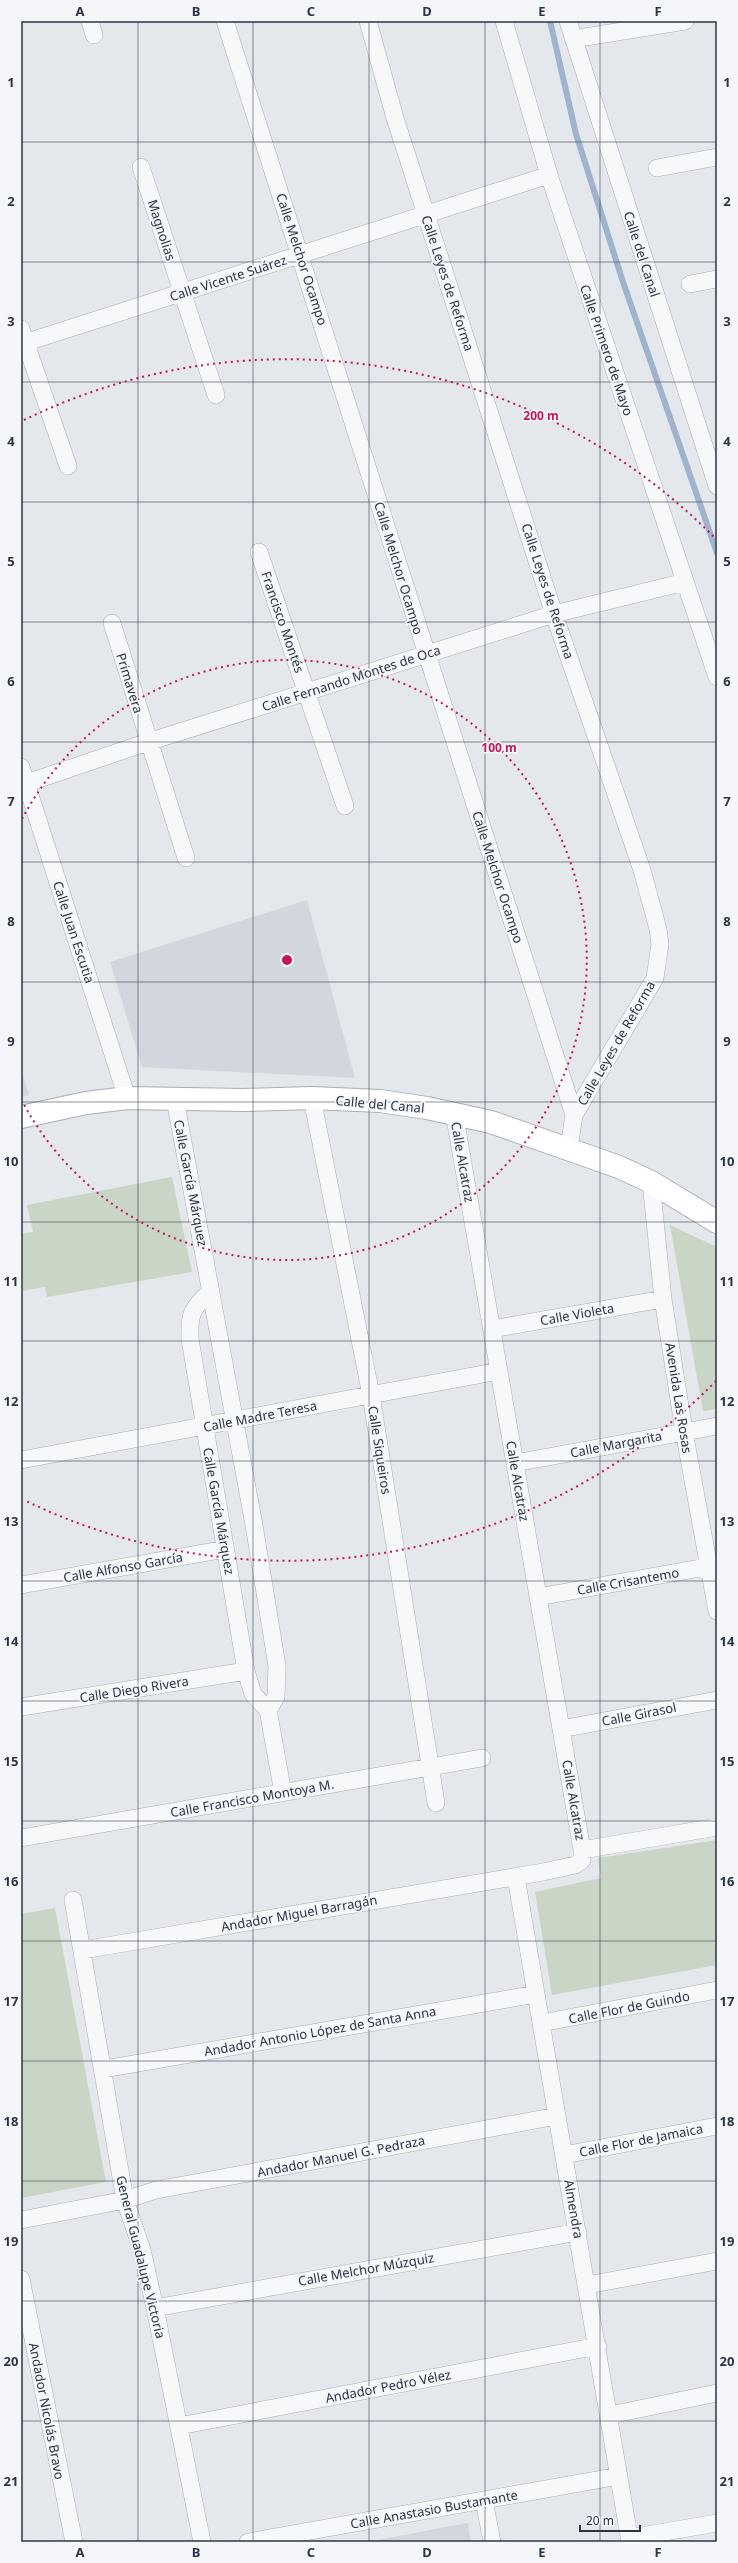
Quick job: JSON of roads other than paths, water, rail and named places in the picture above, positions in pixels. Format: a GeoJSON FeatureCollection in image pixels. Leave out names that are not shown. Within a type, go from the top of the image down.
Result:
{"type":"FeatureCollection","features":[{"type":"Feature","properties":{"kind":"street","name":"Calle Melchor Ocampo"},"geometry":{"type":"LineString","coordinates":[[225,21],[574,1115]]}},
{"type":"Feature","properties":{"kind":"street","name":"Calle Leyes de Reforma"},"geometry":{"type":"LineString","coordinates":[[368,21],[395,118],[554,614],[642,870],[660,944],[655,978],[574,1115],[569,1149]]}},
{"type":"Feature","properties":{"kind":"street","name":"Calle Primero de Mayo"},"geometry":{"type":"LineString","coordinates":[[504,21],[548,175],[717,677]]}},
{"type":"Feature","properties":{"kind":"street","name":"Calle del Canal"},"geometry":{"type":"LineString","coordinates":[[568,21],[717,486]]}},
{"type":"Feature","properties":{"kind":"street"},"geometry":{"type":"LineString","coordinates":[[573,39],[685,21]]}},
{"type":"Feature","properties":{"kind":"street"},"geometry":{"type":"LineString","coordinates":[[657,168],[717,157]]}},
{"type":"Feature","properties":{"kind":"street","name":"Magnolias"},"geometry":{"type":"LineString","coordinates":[[141,167],[216,395]]}},
{"type":"Feature","properties":{"kind":"street","name":"Calle Vicente Suárez"},"geometry":{"type":"LineString","coordinates":[[23,339],[182,293],[548,175]]}},
{"type":"Feature","properties":{"kind":"street"},"geometry":{"type":"LineString","coordinates":[[690,284],[717,279]]}},
{"type":"Feature","properties":{"kind":"street"},"geometry":{"type":"LineString","coordinates":[[23,339],[68,466]]}},
{"type":"Feature","properties":{"kind":"street","name":"Francisco Montés"},"geometry":{"type":"LineString","coordinates":[[259,552],[345,806]]}},
{"type":"Feature","properties":{"kind":"street","name":"Calle Fernando Montes de Oca"},"geometry":{"type":"LineString","coordinates":[[24,784],[148,742],[554,614],[685,582]]}},
{"type":"Feature","properties":{"kind":"street","name":"Primavera"},"geometry":{"type":"LineString","coordinates":[[112,623],[148,742],[186,858]]}},
{"type":"Feature","properties":{"kind":"street","name":"Calle Juan Escutia"},"geometry":{"type":"LineString","coordinates":[[21,767],[24,784],[127,1098]]}},
{"type":"Feature","properties":{"kind":"street","name":"Calle del Canal"},"geometry":{"type":"LineString","coordinates":[[21,1117],[86,1103],[127,1098],[312,1098],[380,1101],[454,1112],[491,1122],[619,1167],[651,1182],[717,1222]]}},
{"type":"Feature","properties":{"kind":"street","name":"Calle Siqueiros"},"geometry":{"type":"LineString","coordinates":[[312,1098],[370,1395],[432,1767],[436,1803]]}},
{"type":"Feature","properties":{"kind":"street","name":"Calle García Márquez"},"geometry":{"type":"LineString","coordinates":[[175,1099],[211,1291],[277,1666],[276,1697],[268,1710],[253,1694],[246,1671],[190,1339],[189,1320],[194,1306],[211,1291]]}},
{"type":"Feature","properties":{"kind":"street","name":"Calle Alcatraz"},"geometry":{"type":"LineString","coordinates":[[454,1112],[582,1850]]}},
{"type":"Feature","properties":{"kind":"street","name":"Avenida Las Rosas"},"geometry":{"type":"LineString","coordinates":[[651,1182],[663,1299],[684,1431],[713,1566],[717,1612]]}},
{"type":"Feature","properties":{"kind":"street","name":"Calle Violeta"},"geometry":{"type":"LineString","coordinates":[[492,1329],[663,1299]]}},
{"type":"Feature","properties":{"kind":"street","name":"Calle Madre Teresa"},"geometry":{"type":"LineString","coordinates":[[21,1460],[499,1371]]}},
{"type":"Feature","properties":{"kind":"street","name":"Calle Margarita"},"geometry":{"type":"LineString","coordinates":[[515,1463],[717,1426]]}},
{"type":"Feature","properties":{"kind":"street","name":"Calle Alfonso García"},"geometry":{"type":"LineString","coordinates":[[21,1585],[226,1549]]}},
{"type":"Feature","properties":{"kind":"street","name":"Calle Crisantemo"},"geometry":{"type":"LineString","coordinates":[[538,1596],[713,1566]]}},
{"type":"Feature","properties":{"kind":"street","name":"Calle Diego Rivera"},"geometry":{"type":"LineString","coordinates":[[21,1707],[246,1671]]}},
{"type":"Feature","properties":{"kind":"street","name":"Calle Girasol"},"geometry":{"type":"LineString","coordinates":[[561,1729],[717,1700]]}},
{"type":"Feature","properties":{"kind":"street"},"geometry":{"type":"LineString","coordinates":[[268,1710],[284,1793]]}},
{"type":"Feature","properties":{"kind":"street","name":"Calle Francisco Montoya M."},"geometry":{"type":"LineString","coordinates":[[21,1838],[482,1758]]}},
{"type":"Feature","properties":{"kind":"street"},"geometry":{"type":"LineString","coordinates":[[582,1850],[717,1827]]}},
{"type":"Feature","properties":{"kind":"street","name":"Andador Miguel Barragán"},"geometry":{"type":"LineString","coordinates":[[82,1950],[516,1877],[575,1865],[582,1860],[582,1850]]}},
{"type":"Feature","properties":{"kind":"street","name":"Almendra"},"geometry":{"type":"LineString","coordinates":[[516,1877],[610,2415],[630,2540]]}},
{"type":"Feature","properties":{"kind":"street","name":"General Guadalupe Victoria"},"geometry":{"type":"LineString","coordinates":[[73,1900],[104,2069],[125,2200],[142,2250],[202,2542]]}},
{"type":"Feature","properties":{"kind":"street","name":"Calle Flor de Guindo"},"geometry":{"type":"LineString","coordinates":[[541,2023],[717,1990]]}},
{"type":"Feature","properties":{"kind":"street","name":"Andador Antonio López de Santa Anna"},"geometry":{"type":"LineString","coordinates":[[104,2069],[536,1994]]}},
{"type":"Feature","properties":{"kind":"street","name":"Andador Manuel G. Pedraza"},"geometry":{"type":"LineString","coordinates":[[21,2220],[125,2200],[156,2190],[557,2116]]}},
{"type":"Feature","properties":{"kind":"street","name":"Calle Flor de Jamaica"},"geometry":{"type":"LineString","coordinates":[[564,2155],[717,2126]]}},
{"type":"Feature","properties":{"kind":"street","name":"Calle Melchor Múzquiz"},"geometry":{"type":"LineString","coordinates":[[155,2308],[578,2232]]}},
{"type":"Feature","properties":{"kind":"street"},"geometry":{"type":"LineString","coordinates":[[587,2284],[717,2261]]}},
{"type":"Feature","properties":{"kind":"street","name":"Andador Nicolás Bravo"},"geometry":{"type":"LineString","coordinates":[[21,2279],[74,2542]]}},
{"type":"Feature","properties":{"kind":"street","name":"Andador Pedro Vélez"},"geometry":{"type":"LineString","coordinates":[[179,2426],[598,2346]]}},
{"type":"Feature","properties":{"kind":"street"},"geometry":{"type":"LineString","coordinates":[[610,2415],[717,2394]]}},
{"type":"Feature","properties":{"kind":"street","name":"Calle Anastasio Bustamante"},"geometry":{"type":"LineString","coordinates":[[248,2542],[619,2476]]}},
{"type":"Feature","properties":{"kind":"street"},"geometry":{"type":"LineString","coordinates":[[484,2500],[492,2542]]}},
{"type":"Feature","properties":{"kind":"street"},"geometry":{"type":"LineString","coordinates":[[630,2540],[717,2523]]}},
{"type":"Feature","properties":{"kind":"waterway"},"geometry":{"type":"LineString","coordinates":[[550,21],[576,134],[623,282],[717,553]]}}]}
